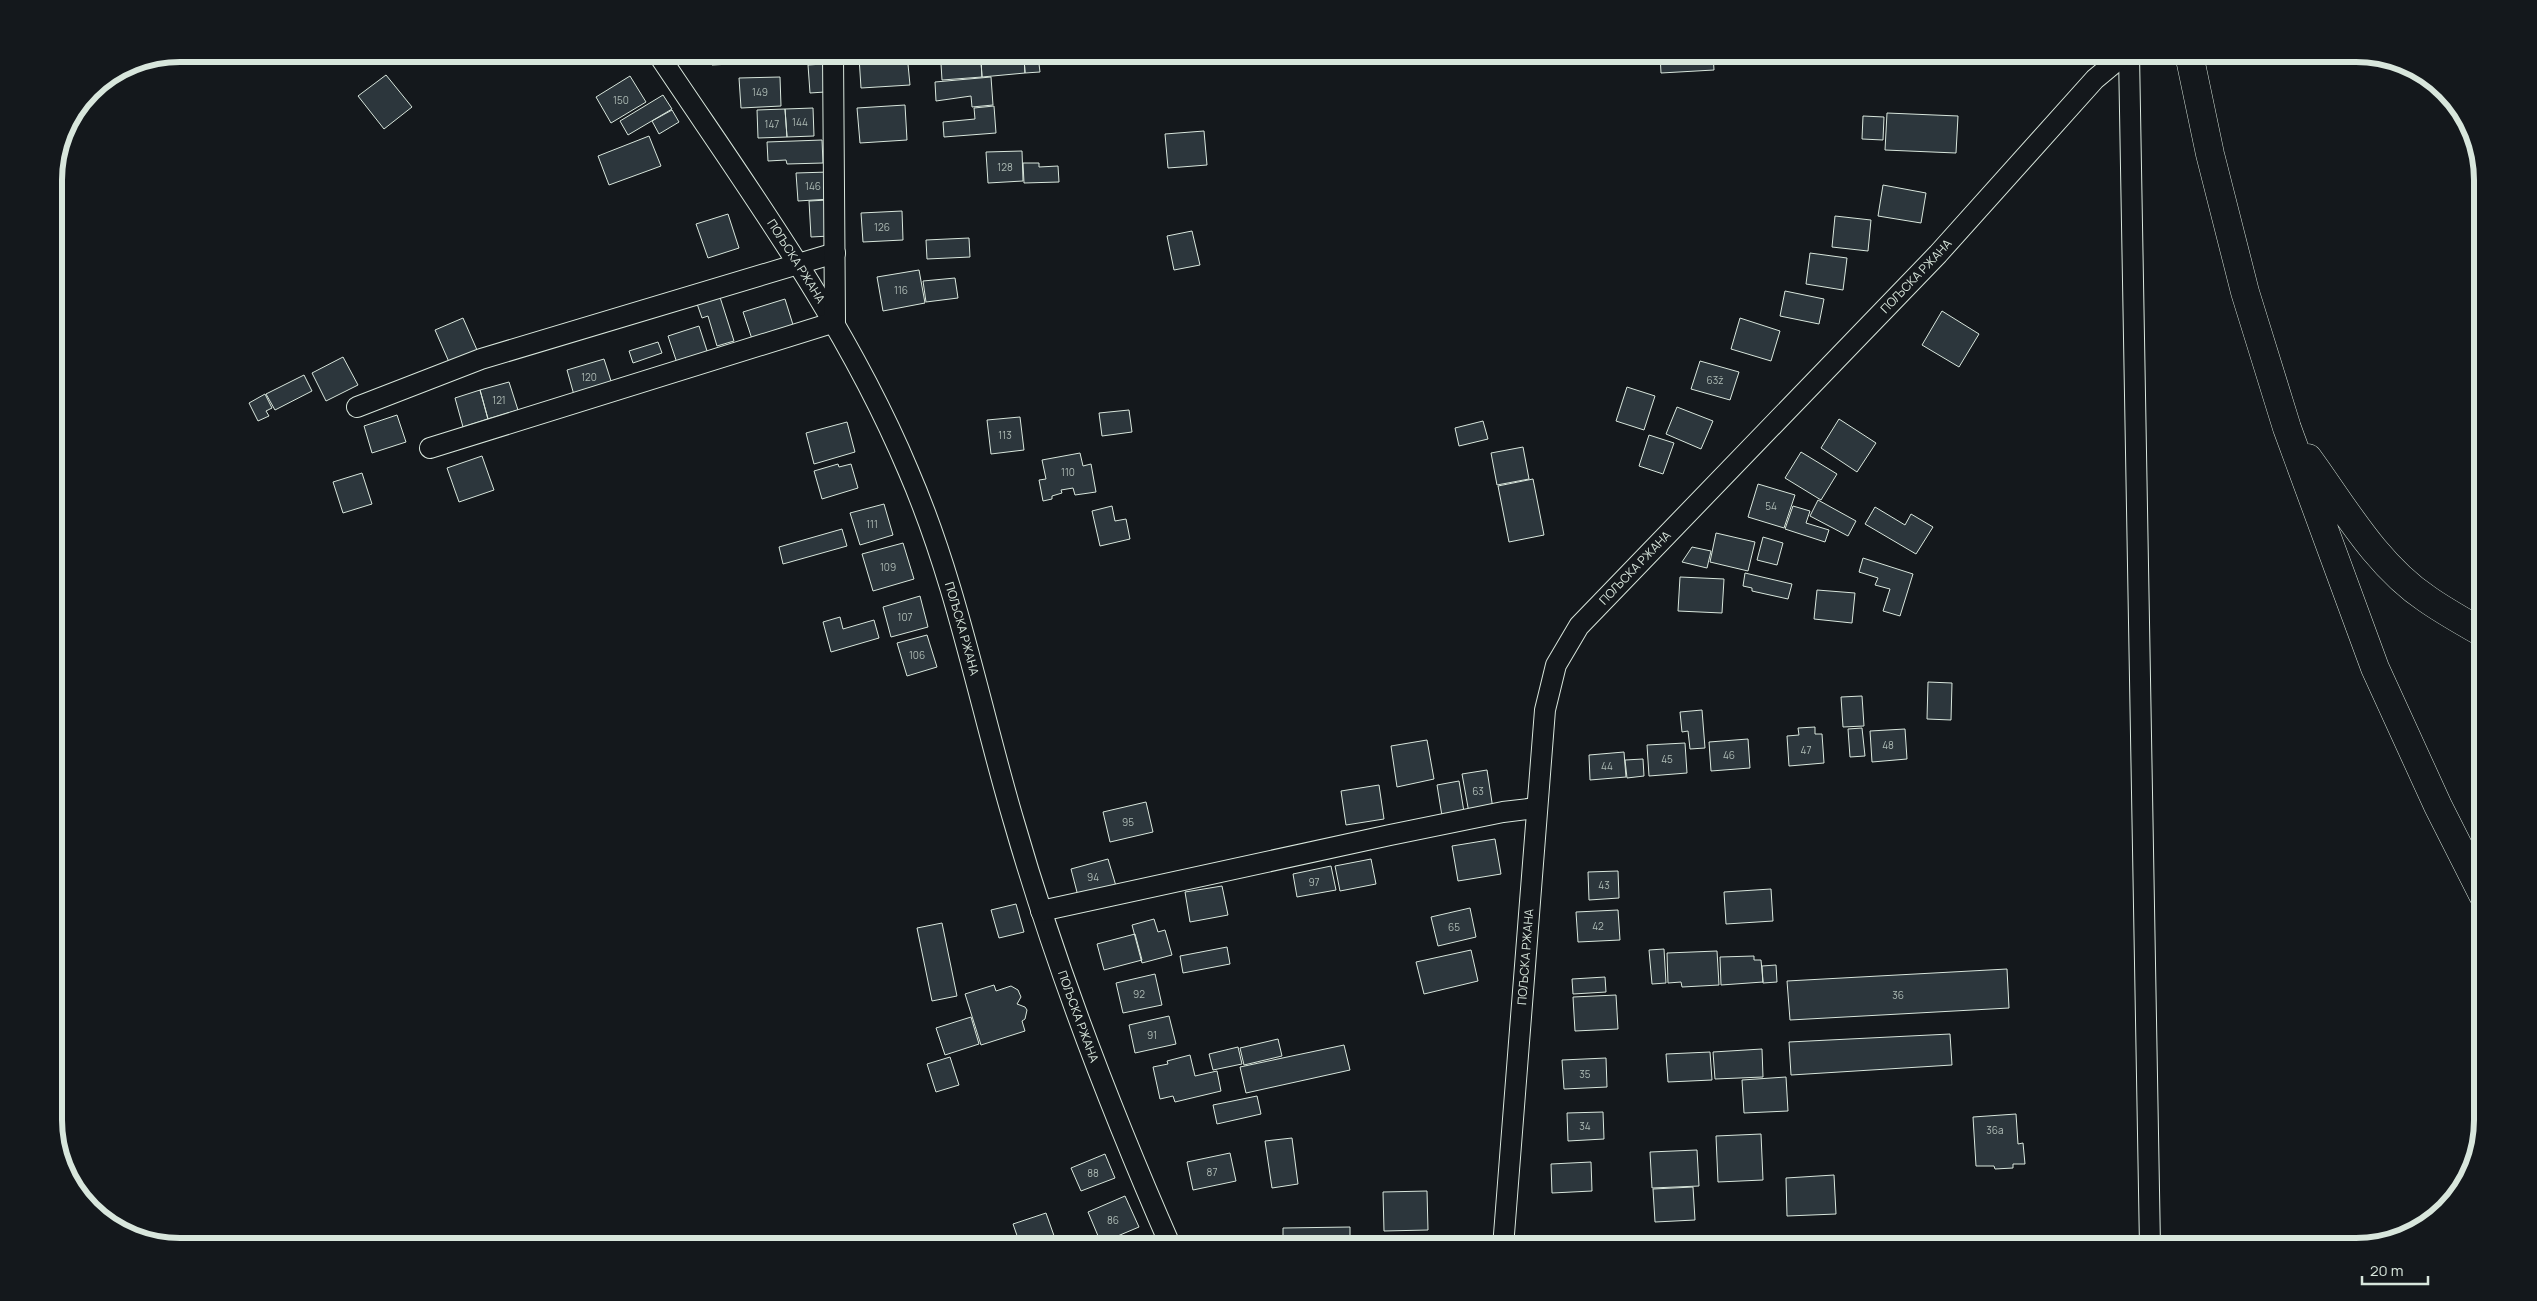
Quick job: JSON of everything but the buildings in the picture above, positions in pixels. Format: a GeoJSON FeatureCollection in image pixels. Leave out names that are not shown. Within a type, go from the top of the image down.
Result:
{"type":"FeatureCollection","features":[{"type":"Feature","properties":{"kind":"main road"},"geometry":{"type":"LineString","coordinates":[[2191,62],[2210,154],[2245,292],[2287,428],[2375,668],[2438,806],[2474,877]]}},
{"type":"Feature","properties":{"kind":"main road"},"geometry":{"type":"LineString","coordinates":[[2287,428],[2357,527],[2390,567],[2425,598],[2474,627]]}},
{"type":"Feature","properties":{"kind":"street","name":"ПОЉСКА РЖАНА"},"geometry":{"type":"LineString","coordinates":[[663,62],[835,322],[887,421],[916,490],[957,604],[1001,780],[1041,911],[1108,1097],[1167,1238]]}},
{"type":"Feature","properties":{"kind":"street"},"geometry":{"type":"LineString","coordinates":[[430,448],[835,322],[833,62]]}},
{"type":"Feature","properties":{"kind":"street","name":"ПОЉСКА РЖАНА"},"geometry":{"type":"LineString","coordinates":[[1504,1238],[1536,808],[1548,689],[1556,665],[1579,626],[1938,254],[2095,79],[2115,62]]}},
{"type":"Feature","properties":{"kind":"street"},"geometry":{"type":"LineString","coordinates":[[2129,62],[2150,1238]]}},
{"type":"Feature","properties":{"kind":"street"},"geometry":{"type":"LineString","coordinates":[[357,407],[482,359],[835,253]]}},
{"type":"Feature","properties":{"kind":"street"},"geometry":{"type":"LineString","coordinates":[[1041,911],[1399,833],[1503,812],[1536,808]]}}]}
